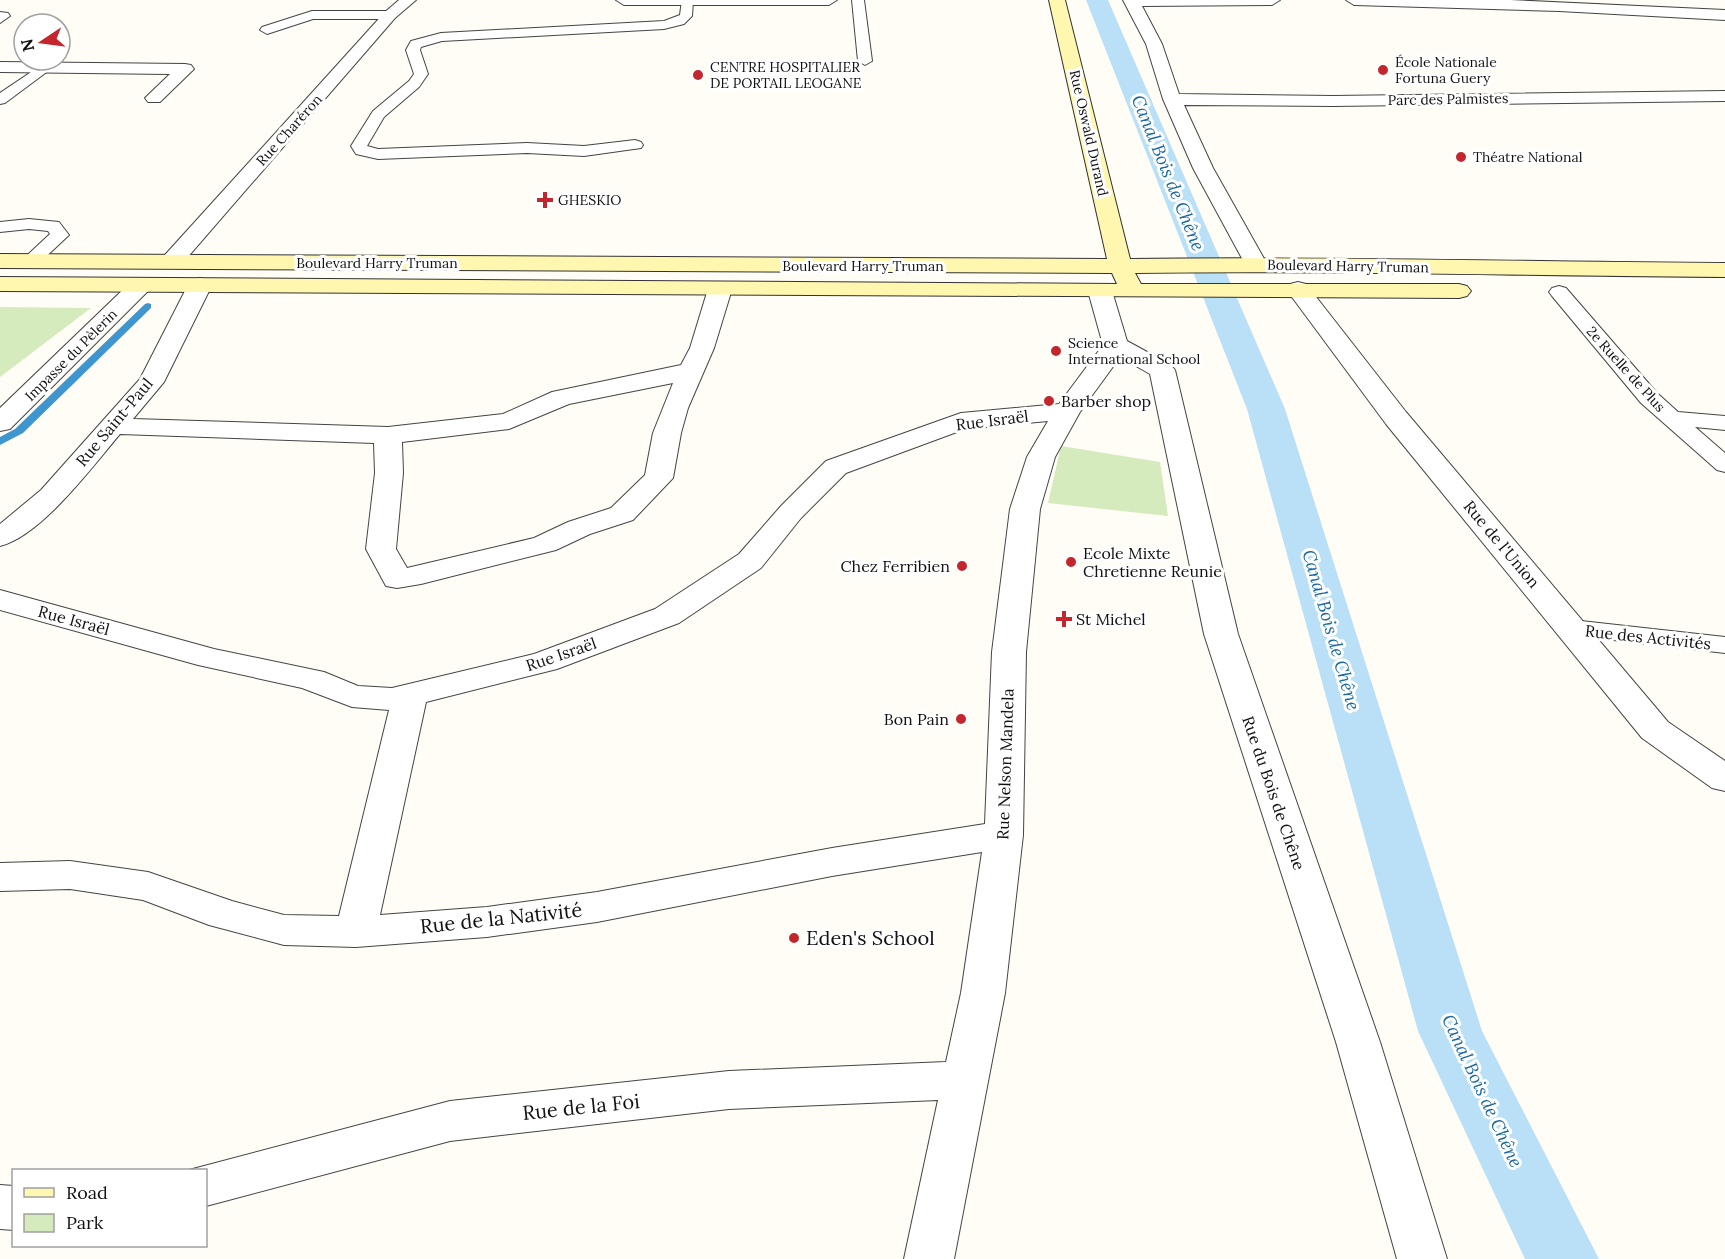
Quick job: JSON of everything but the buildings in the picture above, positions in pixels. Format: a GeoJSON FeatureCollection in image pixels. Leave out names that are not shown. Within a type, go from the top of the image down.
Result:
{"type":"FeatureCollection","features":[{"type":"Feature","properties":{"kind":"main road","name":"Rue Oswald Durand"},"geometry":{"type":"LineString","coordinates":[[1057,0],[1128,281]]}},
{"type":"Feature","properties":{"kind":"main road","name":"Boulevard Harry Truman"},"geometry":{"type":"LineString","coordinates":[[0,261],[172,261],[1128,281],[1244,290],[1476,291]]}},
{"type":"Feature","properties":{"kind":"main road","name":"Boulevard Harry Truman"},"geometry":{"type":"LineString","coordinates":[[0,284],[720,289],[1128,281],[1227,264],[1725,270]]}},
{"type":"Feature","properties":{"kind":"main road"},"geometry":{"type":"LineString","coordinates":[[1535,292],[1582,292]]}},
{"type":"Feature","properties":{"kind":"street","name":"Rue Charéron"},"geometry":{"type":"LineString","coordinates":[[172,261],[390,15],[408,0]]}},
{"type":"Feature","properties":{"kind":"street"},"geometry":{"type":"LineString","coordinates":[[624,0],[829,0]]}},
{"type":"Feature","properties":{"kind":"street"},"geometry":{"type":"LineString","coordinates":[[1256,264],[1203,168],[1172,99],[1154,44],[1131,1],[1272,0]]}},
{"type":"Feature","properties":{"kind":"street"},"geometry":{"type":"LineString","coordinates":[[1354,0],[1559,6],[1725,15]]}},
{"type":"Feature","properties":{"kind":"street"},"geometry":{"type":"LineString","coordinates":[[72,68],[185,69],[154,98]]}},
{"type":"Feature","properties":{"kind":"street","name":"Parc des Palmistes"},"geometry":{"type":"LineString","coordinates":[[1172,99],[1333,100],[1725,96]]}},
{"type":"Feature","properties":{"kind":"street"},"geometry":{"type":"LineString","coordinates":[[1116,345],[1128,281]]}},
{"type":"Feature","properties":{"kind":"street","name":"Impasse du Pèlerin"},"geometry":{"type":"LineString","coordinates":[[0,423],[140,285]]}},
{"type":"Feature","properties":{"kind":"street","name":"Rue Saint-Paul"},"geometry":{"type":"LineString","coordinates":[[0,537],[51,496],[151,382],[200,285]]}},
{"type":"Feature","properties":{"kind":"street"},"geometry":{"type":"LineString","coordinates":[[388,435],[389,473],[381,549],[397,579],[545,544],[579,528],[622,514],[659,478],[667,433],[702,348],[720,289]]}},
{"type":"Feature","properties":{"kind":"street","name":"Rue de l'Union"},"geometry":{"type":"LineString","coordinates":[[1298,290],[1396,418],[1655,730],[1725,779]]}},
{"type":"Feature","properties":{"kind":"street","name":"Rue Nelson Mandela"},"geometry":{"type":"LineString","coordinates":[[929,1259],[983,993],[1004,835],[1009,652],[1025,509],[1041,457],[1067,411],[1116,345]]}},
{"type":"Feature","properties":{"kind":"street","name":"Rue du Bois de Chêne"},"geometry":{"type":"LineString","coordinates":[[1116,345],[1162,370],[1221,634],[1358,1041],[1422,1259]]}},
{"type":"Feature","properties":{"kind":"street"},"geometry":{"type":"LineString","coordinates":[[113,426],[388,435],[509,421],[561,398],[692,371]]}},
{"type":"Feature","properties":{"kind":"street","name":"Rue Israël"},"geometry":{"type":"LineString","coordinates":[[0,600],[210,657],[312,679],[352,696],[392,699],[545,662],[667,616],[750,561],[791,512],[836,466],[961,421],[1067,411]]}},
{"type":"Feature","properties":{"kind":"street"},"geometry":{"type":"LineString","coordinates":[[356,932],[410,695]]}},
{"type":"Feature","properties":{"kind":"street","name":"Rue de la Nativité"},"geometry":{"type":"LineString","coordinates":[[0,877],[70,875],[148,886],[224,914],[284,930],[356,932],[487,922],[597,907],[832,862],[1004,835]]}},
{"type":"Feature","properties":{"kind":"street","name":"Rue de la Foi"},"geometry":{"type":"LineString","coordinates":[[207,1185],[450,1121],[729,1090],[965,1080]]}},
{"type":"Feature","properties":{"kind":"lane"},"geometry":{"type":"LineString","coordinates":[[858,0],[865,61]]}},
{"type":"Feature","properties":{"kind":"lane"},"geometry":{"type":"LineString","coordinates":[[635,145],[584,151],[527,148],[378,154],[362,151],[359,146],[378,114],[414,84],[421,75],[413,50],[416,44],[441,37],[664,26],[681,21],[687,16],[689,10],[687,1]]}},
{"type":"Feature","properties":{"kind":"lane"},"geometry":{"type":"LineString","coordinates":[[267,30],[312,15],[390,15]]}},
{"type":"Feature","properties":{"kind":"lane"},"geometry":{"type":"LineString","coordinates":[[0,100],[38,72]]}},
{"type":"Feature","properties":{"kind":"lane"},"geometry":{"type":"LineString","coordinates":[[0,226],[30,224],[53,226],[60,236],[30,261]]}},
{"type":"Feature","properties":{"kind":"lane","name":"2e Ruelle de Plus"},"geometry":{"type":"LineString","coordinates":[[1559,292],[1649,398],[1725,465]]}},
{"type":"Feature","properties":{"kind":"lane"},"geometry":{"type":"LineString","coordinates":[[1671,418],[1725,423]]}},
{"type":"Feature","properties":{"kind":"lane","name":"Rue des Activités"},"geometry":{"type":"LineString","coordinates":[[1572,628],[1725,645]]}},
{"type":"Feature","properties":{"kind":"green space"},"geometry":{"type":"Polygon","coordinates":[[[0,307],[91,308],[0,377],[0,307]]]}},
{"type":"Feature","properties":{"kind":"green space"},"geometry":{"type":"Polygon","coordinates":[[[1061,446],[1160,462],[1168,516],[1048,503],[1061,446]]]}},
{"type":"Feature","properties":{"kind":"waterway","name":"Canal Bois de Chêne"},"geometry":{"type":"LineString","coordinates":[[1097,0],[1266,409],[1450,1031],[1562,1259]]}},
{"type":"Feature","properties":{"kind":"waterway"},"geometry":{"type":"LineString","coordinates":[[0,442],[19,431],[148,306]]}},
{"type":"Feature","properties":{"kind":"place","name":"École Nationale Fortuna Guery"},"geometry":{"type":"Point","coordinates":[1383,70]}},
{"type":"Feature","properties":{"kind":"place","name":"CENTRE HOSPITALIER DE PORTAIL LEOGANE"},"geometry":{"type":"Point","coordinates":[698,75]}},
{"type":"Feature","properties":{"kind":"place","name":"Théatre National"},"geometry":{"type":"Point","coordinates":[1461,157]}},
{"type":"Feature","properties":{"kind":"place","name":"GHESKIO"},"geometry":{"type":"Point","coordinates":[545,200]}},
{"type":"Feature","properties":{"kind":"place","name":"Science International School"},"geometry":{"type":"Point","coordinates":[1056,351]}},
{"type":"Feature","properties":{"kind":"place","name":"Barber shop"},"geometry":{"type":"Point","coordinates":[1049,401]}},
{"type":"Feature","properties":{"kind":"place","name":"Ecole Mixte Chretienne Reunie"},"geometry":{"type":"Point","coordinates":[1071,562]}},
{"type":"Feature","properties":{"kind":"place","name":"Chez Ferribien"},"geometry":{"type":"Point","coordinates":[962,566]}},
{"type":"Feature","properties":{"kind":"place","name":"St Michel"},"geometry":{"type":"Point","coordinates":[1064,619]}},
{"type":"Feature","properties":{"kind":"place","name":"Bon Pain"},"geometry":{"type":"Point","coordinates":[961,719]}},
{"type":"Feature","properties":{"kind":"place","name":"Eden's School"},"geometry":{"type":"Point","coordinates":[794,938]}}]}
